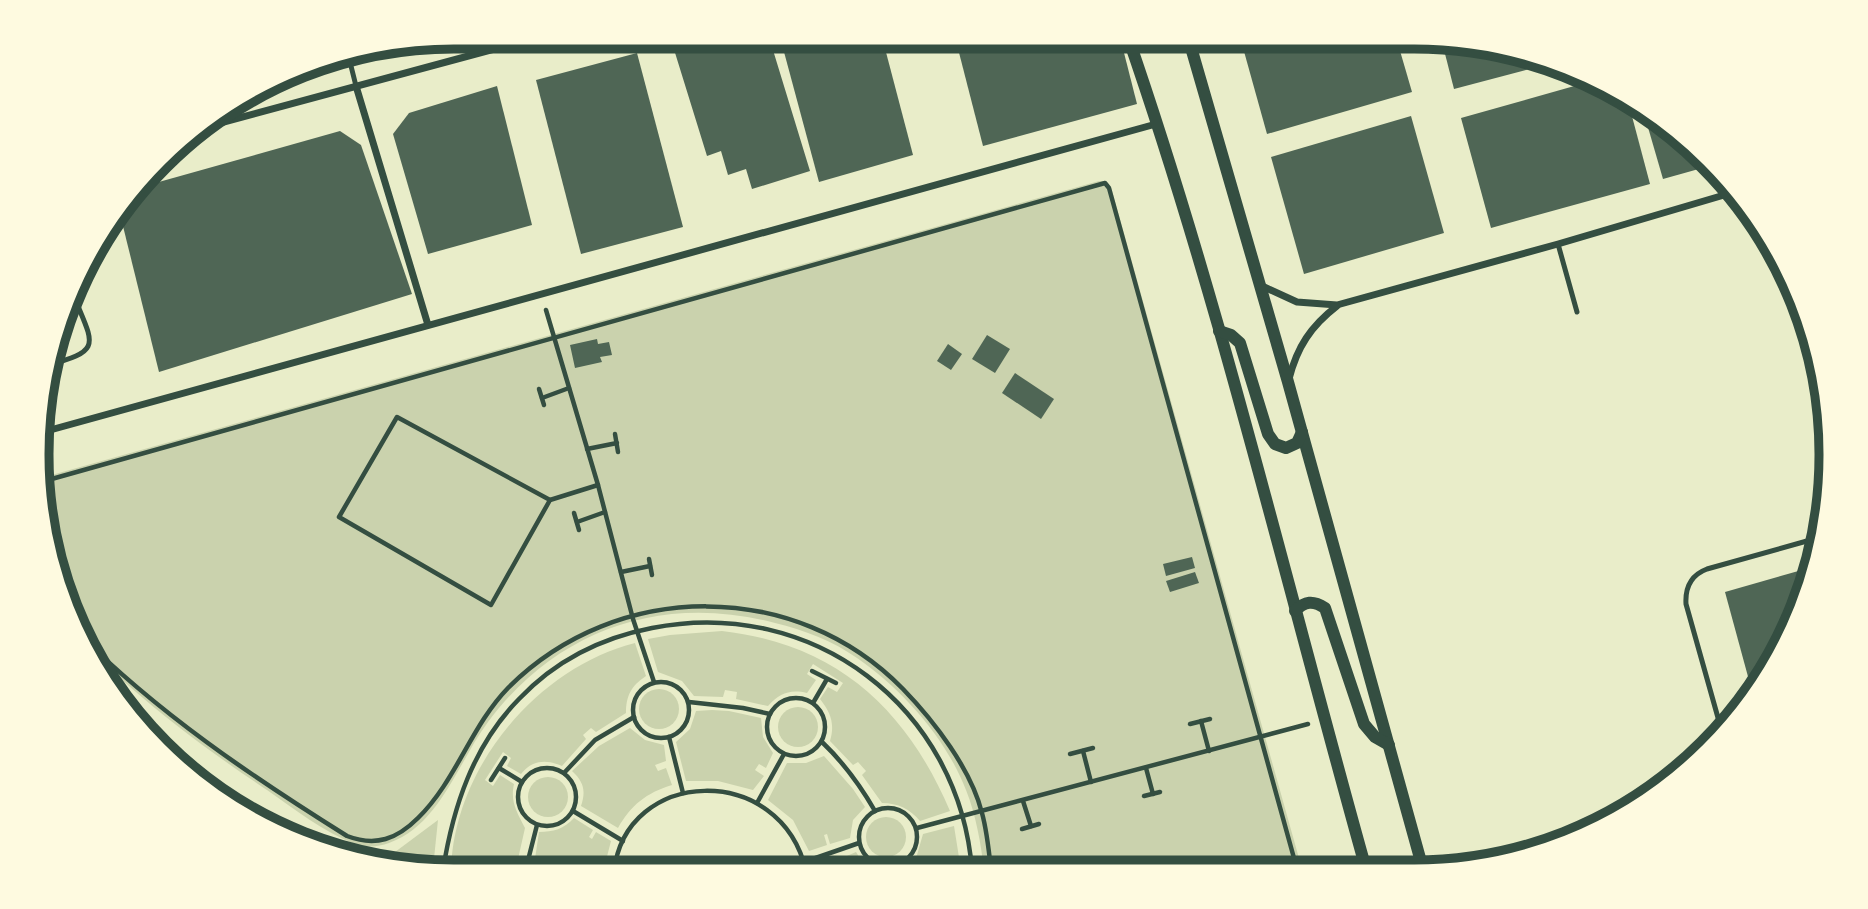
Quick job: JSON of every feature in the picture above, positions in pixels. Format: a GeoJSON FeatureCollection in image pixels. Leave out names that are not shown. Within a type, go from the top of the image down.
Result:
{"type":"FeatureCollection","features":[{"type":"Feature","properties":{"kind":"street"},"geometry":{"type":"LineString","coordinates":[[222,122],[494,49]]}},
{"type":"Feature","properties":{"kind":"street"},"geometry":{"type":"LineString","coordinates":[[1132,49],[1219,331],[1363,860]]}},
{"type":"Feature","properties":{"kind":"street"},"geometry":{"type":"LineString","coordinates":[[1191,49],[1289,382],[1420,860]]}},
{"type":"Feature","properties":{"kind":"street"},"geometry":{"type":"LineString","coordinates":[[356,86],[428,326]]}},
{"type":"Feature","properties":{"kind":"street"},"geometry":{"type":"LineString","coordinates":[[50,430],[1156,124]]}},
{"type":"Feature","properties":{"kind":"street"},"geometry":{"type":"LineString","coordinates":[[1260,285],[1297,302],[1337,305],[1724,195]]}},
{"type":"Feature","properties":{"kind":"street"},"geometry":{"type":"LineString","coordinates":[[1289,382],[1294,359],[1304,338],[1319,320],[1337,305]]}},
{"type":"Feature","properties":{"kind":"street"},"geometry":{"type":"LineString","coordinates":[[1219,331],[1231,335],[1240,343],[1268,434],[1275,444],[1286,448],[1297,443],[1302,432]]}},
{"type":"Feature","properties":{"kind":"street"},"geometry":{"type":"LineString","coordinates":[[1295,611],[1309,601],[1325,608],[1364,723],[1375,737],[1389,746]]}},
{"type":"Feature","properties":{"kind":"lane"},"geometry":{"type":"LineString","coordinates":[[350,63],[356,86]]}},
{"type":"Feature","properties":{"kind":"lane"},"geometry":{"type":"LineString","coordinates":[[1558,244],[1577,312]]}},
{"type":"Feature","properties":{"kind":"lane"},"geometry":{"type":"LineString","coordinates":[[60,362],[76,358],[89,347],[89,331],[78,305]]}},
{"type":"Feature","properties":{"kind":"lane"},"geometry":{"type":"LineString","coordinates":[[1719,721],[1686,604],[1688,586],[1699,572],[1809,540]]}},
{"type":"Feature","properties":{"kind":"path"},"geometry":{"type":"LineString","coordinates":[[50,479],[1105,184],[1110,188],[1294,860]]}},
{"type":"Feature","properties":{"kind":"path"},"geometry":{"type":"LineString","coordinates":[[541,294],[598,485],[632,614],[654,682]]}},
{"type":"Feature","properties":{"kind":"path"},"geometry":{"type":"LineString","coordinates":[[542,398],[569,388]]}},
{"type":"Feature","properties":{"kind":"path"},"geometry":{"type":"LineString","coordinates":[[538,389],[544,405]]}},
{"type":"Feature","properties":{"kind":"path"},"geometry":{"type":"LineString","coordinates":[[550,500],[397,417],[339,517],[491,605],[550,500],[598,485]]}},
{"type":"Feature","properties":{"kind":"path"},"geometry":{"type":"LineString","coordinates":[[615,434],[618,452]]}},
{"type":"Feature","properties":{"kind":"path"},"geometry":{"type":"LineString","coordinates":[[587,449],[617,443]]}},
{"type":"Feature","properties":{"kind":"path"},"geometry":{"type":"LineString","coordinates":[[577,522],[605,512]]}},
{"type":"Feature","properties":{"kind":"path"},"geometry":{"type":"LineString","coordinates":[[574,513],[579,530]]}},
{"type":"Feature","properties":{"kind":"path"},"geometry":{"type":"LineString","coordinates":[[649,559],[652,575]]}},
{"type":"Feature","properties":{"kind":"path"},"geometry":{"type":"LineString","coordinates":[[621,572],[650,565]]}},
{"type":"Feature","properties":{"kind":"path"},"geometry":{"type":"LineString","coordinates":[[105,660],[146,697],[259,780],[347,836],[378,842],[406,828],[430,806],[496,702],[518,679],[558,648],[590,630],[632,614],[667,608],[745,609],[792,621],[837,639],[891,676],[925,712],[961,767],[982,812],[989,860]]}},
{"type":"Feature","properties":{"kind":"path"},"geometry":{"type":"LineString","coordinates":[[445,860],[453,816],[482,748],[517,700],[544,676],[582,650],[615,636],[696,621],[724,621],[761,627],[831,652],[881,687],[912,720],[941,765],[963,816],[970,860]]}},
{"type":"Feature","properties":{"kind":"path"},"geometry":{"type":"LineString","coordinates":[[812,671],[836,684]]}},
{"type":"Feature","properties":{"kind":"path"},"geometry":{"type":"LineString","coordinates":[[814,703],[827,679]]}},
{"type":"Feature","properties":{"kind":"path"},"geometry":{"type":"LineString","coordinates":[[663,681],[679,688],[689,702],[688,720],[677,734],[669,737],[651,736],[638,725],[634,717],[635,699],[646,686],[654,682],[663,681]]}},
{"type":"Feature","properties":{"kind":"path"},"geometry":{"type":"LineString","coordinates":[[794,698],[814,703],[821,710],[825,721],[822,742],[815,750],[805,755],[794,757],[784,754],[770,741],[767,723],[770,714],[785,700],[794,698]]}},
{"type":"Feature","properties":{"kind":"path"},"geometry":{"type":"LineString","coordinates":[[689,702],[770,714]]}},
{"type":"Feature","properties":{"kind":"path"},"geometry":{"type":"LineString","coordinates":[[564,773],[595,740],[634,717]]}},
{"type":"Feature","properties":{"kind":"path"},"geometry":{"type":"LineString","coordinates":[[1190,724],[1210,719]]}},
{"type":"Feature","properties":{"kind":"path"},"geometry":{"type":"LineString","coordinates":[[917,828],[1324,719]]}},
{"type":"Feature","properties":{"kind":"path"},"geometry":{"type":"LineString","coordinates":[[1201,721],[1209,751]]}},
{"type":"Feature","properties":{"kind":"path"},"geometry":{"type":"LineString","coordinates":[[669,737],[683,793]]}},
{"type":"Feature","properties":{"kind":"path"},"geometry":{"type":"LineString","coordinates":[[822,742],[843,762],[875,811]]}},
{"type":"Feature","properties":{"kind":"path"},"geometry":{"type":"LineString","coordinates":[[1070,754],[1093,748]]}},
{"type":"Feature","properties":{"kind":"path"},"geometry":{"type":"LineString","coordinates":[[1083,751],[1091,782]]}},
{"type":"Feature","properties":{"kind":"path"},"geometry":{"type":"LineString","coordinates":[[757,803],[784,754]]}},
{"type":"Feature","properties":{"kind":"path"},"geometry":{"type":"LineString","coordinates":[[491,780],[505,758]]}},
{"type":"Feature","properties":{"kind":"path"},"geometry":{"type":"LineString","coordinates":[[499,768],[522,782]]}},
{"type":"Feature","properties":{"kind":"path"},"geometry":{"type":"LineString","coordinates":[[555,768],[564,773],[572,780],[577,801],[567,819],[548,827],[528,820],[518,802],[522,782],[537,770],[555,768]]}},
{"type":"Feature","properties":{"kind":"path"},"geometry":{"type":"LineString","coordinates":[[1146,768],[1153,794]]}},
{"type":"Feature","properties":{"kind":"path"},"geometry":{"type":"LineString","coordinates":[[617,860],[623,841],[644,814],[660,802],[683,793],[705,790],[725,791],[757,803],[777,817],[787,828],[803,860]]}},
{"type":"Feature","properties":{"kind":"path"},"geometry":{"type":"LineString","coordinates":[[1144,796],[1160,792]]}},
{"type":"Feature","properties":{"kind":"path"},"geometry":{"type":"LineString","coordinates":[[1023,801],[1031,826]]}},
{"type":"Feature","properties":{"kind":"path"},"geometry":{"type":"LineString","coordinates":[[870,860],[859,843],[862,824],[875,811],[885,808],[905,812],[917,828],[915,850],[907,860]]}},
{"type":"Feature","properties":{"kind":"path"},"geometry":{"type":"LineString","coordinates":[[573,811],[623,841]]}},
{"type":"Feature","properties":{"kind":"path"},"geometry":{"type":"LineString","coordinates":[[1022,829],[1038,824]]}},
{"type":"Feature","properties":{"kind":"path"},"geometry":{"type":"LineString","coordinates":[[528,860],[537,825]]}},
{"type":"Feature","properties":{"kind":"path"},"geometry":{"type":"LineString","coordinates":[[810,860],[859,843]]}},
{"type":"Feature","properties":{"kind":"green space"},"geometry":{"type":"Polygon","coordinates":[[[1106,181],[1111,187],[1299,860],[983,860],[973,809],[947,752],[921,716],[874,670],[848,652],[807,633],[775,623],[733,615],[693,613],[653,617],[615,626],[580,642],[546,663],[516,690],[488,722],[446,791],[422,822],[389,843],[359,845],[310,820],[231,766],[112,672],[91,634],[71,585],[57,534],[50,476],[1106,181]]]}},
{"type":"Feature","properties":{"kind":"green space"},"geometry":{"type":"Polygon","coordinates":[[[722,631],[763,638],[800,650],[833,667],[862,687],[889,712],[912,741],[950,811],[920,821],[903,807],[882,803],[862,775],[866,771],[858,762],[853,765],[830,741],[831,719],[820,699],[828,687],[837,692],[843,683],[813,664],[807,674],[816,680],[807,693],[786,693],[768,706],[736,699],[737,692],[725,690],[723,697],[694,696],[682,681],[658,672],[648,639],[722,631]]]}},
{"type":"Feature","properties":{"kind":"green space"},"geometry":{"type":"Polygon","coordinates":[[[635,643],[646,676],[630,692],[626,713],[596,732],[591,728],[583,735],[586,739],[562,766],[540,762],[521,774],[507,766],[511,758],[503,752],[485,780],[493,786],[500,775],[514,784],[514,802],[525,828],[518,859],[452,860],[455,833],[467,796],[484,760],[507,728],[534,699],[565,675],[599,656],[635,643]]]}},
{"type":"Feature","properties":{"kind":"green space"},"geometry":{"type":"Polygon","coordinates":[[[659,689],[673,695],[679,709],[673,723],[659,729],[645,723],[639,709],[645,695],[659,689]]]}},
{"type":"Feature","properties":{"kind":"green space"},"geometry":{"type":"Polygon","coordinates":[[[798,707],[812,713],[818,727],[812,741],[798,747],[784,741],[778,727],[784,713],[798,707]]]}},
{"type":"Feature","properties":{"kind":"green space"},"geometry":{"type":"Polygon","coordinates":[[[712,710],[761,718],[763,737],[773,753],[766,768],[759,764],[755,770],[764,776],[753,790],[718,781],[686,781],[676,742],[690,729],[696,711],[712,710]]]}},
{"type":"Feature","properties":{"kind":"green space"},"geometry":{"type":"Polygon","coordinates":[[[630,728],[645,740],[664,745],[666,761],[655,765],[658,771],[666,768],[672,785],[640,801],[618,828],[581,806],[583,787],[572,771],[599,746],[630,728]]]}},
{"type":"Feature","properties":{"kind":"green space"},"geometry":{"type":"Polygon","coordinates":[[[824,756],[865,807],[853,820],[850,838],[830,844],[827,834],[824,835],[827,845],[809,851],[793,820],[768,800],[787,763],[806,763],[824,756]]]}},
{"type":"Feature","properties":{"kind":"green space"},"geometry":{"type":"Polygon","coordinates":[[[548,777],[562,783],[568,797],[562,811],[548,817],[534,811],[528,797],[534,783],[548,777]]]}},
{"type":"Feature","properties":{"kind":"green space"},"geometry":{"type":"Polygon","coordinates":[[[886,817],[900,823],[906,837],[900,851],[886,857],[872,851],[866,837],[872,823],[886,817]]]}},
{"type":"Feature","properties":{"kind":"green space"},"geometry":{"type":"Polygon","coordinates":[[[574,818],[593,830],[589,837],[592,839],[596,832],[611,841],[606,860],[535,860],[539,832],[566,825],[574,818]]]}},
{"type":"Feature","properties":{"kind":"green space"},"geometry":{"type":"Polygon","coordinates":[[[438,820],[434,859],[391,855],[438,820]]]}},
{"type":"Feature","properties":{"kind":"green space"},"geometry":{"type":"Polygon","coordinates":[[[954,826],[959,860],[913,860],[923,834],[954,826]]]}},
{"type":"Feature","properties":{"kind":"green space"},"geometry":{"type":"Polygon","coordinates":[[[856,852],[861,860],[837,860],[856,852]]]}},
{"type":"Feature","properties":{"kind":"building"},"geometry":{"type":"Polygon","coordinates":[[[674,49],[773,49],[810,171],[752,189],[746,169],[728,175],[721,151],[707,156],[674,49]]]}},
{"type":"Feature","properties":{"kind":"building"},"geometry":{"type":"Polygon","coordinates":[[[783,49],[885,49],[913,155],[819,182],[783,49]]]}},
{"type":"Feature","properties":{"kind":"building"},"geometry":{"type":"Polygon","coordinates":[[[958,49],[1123,49],[1137,104],[983,146],[958,49]]]}},
{"type":"Feature","properties":{"kind":"building"},"geometry":{"type":"Polygon","coordinates":[[[1243,49],[1399,49],[1412,92],[1267,134],[1243,49]]]}},
{"type":"Feature","properties":{"kind":"building"},"geometry":{"type":"Polygon","coordinates":[[[1444,50],[1493,57],[1534,68],[1454,89],[1444,50]]]}},
{"type":"Feature","properties":{"kind":"building"},"geometry":{"type":"Polygon","coordinates":[[[637,53],[683,227],[581,254],[536,80],[637,53]]]}},
{"type":"Feature","properties":{"kind":"building"},"geometry":{"type":"Polygon","coordinates":[[[1579,85],[1631,112],[1650,184],[1491,228],[1461,118],[1579,85]]]}},
{"type":"Feature","properties":{"kind":"building"},"geometry":{"type":"Polygon","coordinates":[[[497,86],[532,225],[428,254],[393,134],[409,113],[497,86]]]}},
{"type":"Feature","properties":{"kind":"building"},"geometry":{"type":"Polygon","coordinates":[[[1411,116],[1444,233],[1304,274],[1271,157],[1411,116]]]}},
{"type":"Feature","properties":{"kind":"building"},"geometry":{"type":"Polygon","coordinates":[[[1647,123],[1700,169],[1663,179],[1647,123]]]}},
{"type":"Feature","properties":{"kind":"building"},"geometry":{"type":"Polygon","coordinates":[[[340,131],[361,145],[412,294],[159,372],[122,222],[153,184],[340,131]]]}},
{"type":"Feature","properties":{"kind":"building"},"geometry":{"type":"Polygon","coordinates":[[[987,335],[1010,349],[995,373],[972,359],[987,335]]]}},
{"type":"Feature","properties":{"kind":"building"},"geometry":{"type":"Polygon","coordinates":[[[597,339],[598,344],[609,342],[612,355],[600,357],[602,362],[575,368],[570,345],[597,339]]]}},
{"type":"Feature","properties":{"kind":"building"},"geometry":{"type":"Polygon","coordinates":[[[948,344],[962,354],[951,370],[937,361],[948,344]]]}},
{"type":"Feature","properties":{"kind":"building"},"geometry":{"type":"Polygon","coordinates":[[[1015,373],[1054,399],[1041,419],[1002,393],[1015,373]]]}},
{"type":"Feature","properties":{"kind":"building"},"geometry":{"type":"Polygon","coordinates":[[[1192,557],[1195,568],[1166,576],[1163,564],[1192,557]]]}},
{"type":"Feature","properties":{"kind":"building"},"geometry":{"type":"Polygon","coordinates":[[[1802,570],[1777,634],[1749,682],[1725,592],[1802,570]]]}},
{"type":"Feature","properties":{"kind":"building"},"geometry":{"type":"Polygon","coordinates":[[[1195,572],[1199,583],[1170,592],[1166,581],[1195,572]]]}}]}
